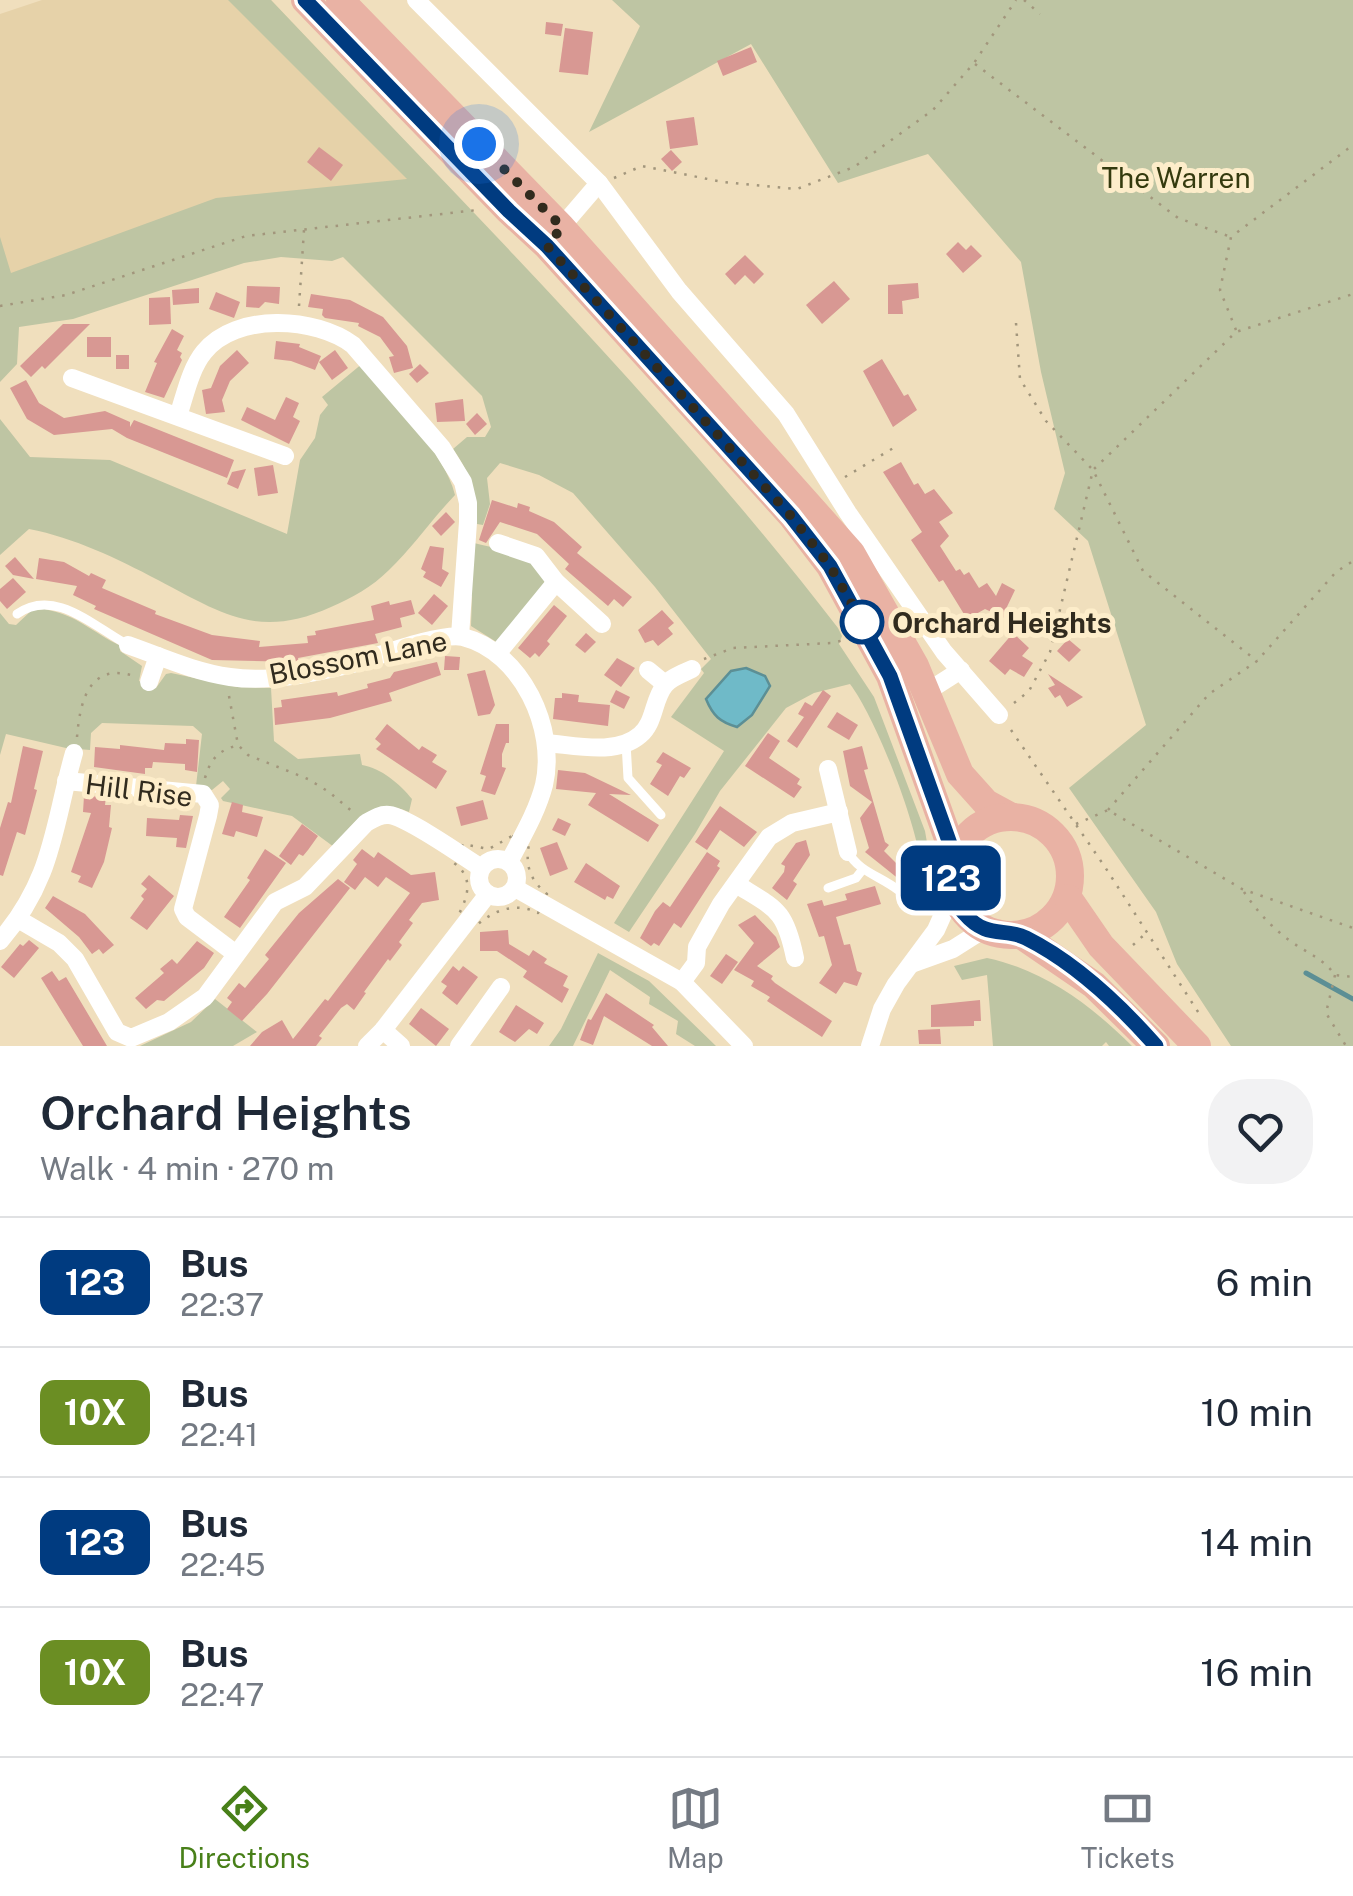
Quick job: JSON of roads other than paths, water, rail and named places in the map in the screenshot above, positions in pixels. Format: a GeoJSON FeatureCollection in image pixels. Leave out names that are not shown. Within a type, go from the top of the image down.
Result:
{"type":"FeatureCollection","features":[{"type":"Feature","properties":{"kind":"main road"},"geometry":{"type":"LineString","coordinates":[[306,0],[509,211],[554,236],[830,566],[890,676],[954,855]]}},
{"type":"Feature","properties":{"kind":"main road"},"geometry":{"type":"LineString","coordinates":[[340,0],[850,553],[915,666],[960,774],[986,802],[1052,832],[1067,856],[1071,877],[1068,898],[1055,917],[1040,928],[1008,936],[983,930],[965,916],[953,892],[950,874],[954,855],[968,834],[986,822],[1010,816]]}},
{"type":"Feature","properties":{"kind":"main road"},"geometry":{"type":"LineString","coordinates":[[1068,898],[1101,946],[1202,1037]]}},
{"type":"Feature","properties":{"kind":"main road"},"geometry":{"type":"LineString","coordinates":[[1021,935],[1094,986],[1156,1046]]}},
{"type":"Feature","properties":{"kind":"street"},"geometry":{"type":"LineString","coordinates":[[416,0],[599,184],[679,291],[786,414],[944,652],[1000,715]]}},
{"type":"Feature","properties":{"kind":"street"},"geometry":{"type":"LineString","coordinates":[[554,236],[599,184]]}},
{"type":"Feature","properties":{"kind":"street"},"geometry":{"type":"LineString","coordinates":[[178,416],[195,367],[216,339],[238,328],[323,329],[354,345],[442,448],[463,482],[468,522],[460,636]]}},
{"type":"Feature","properties":{"kind":"street"},"geometry":{"type":"LineString","coordinates":[[72,378],[285,456]]}},
{"type":"Feature","properties":{"kind":"street"},"geometry":{"type":"LineString","coordinates":[[498,542],[536,556],[556,582],[602,624]]}},
{"type":"Feature","properties":{"kind":"street"},"geometry":{"type":"LineString","coordinates":[[498,654],[556,582]]}},
{"type":"Feature","properties":{"kind":"street","name":"Blossom Lane"},"geometry":{"type":"LineString","coordinates":[[128,644],[176,664],[222,676],[260,678],[304,674],[460,636],[498,654],[527,689],[546,742],[544,783],[533,816],[509,862]]}},
{"type":"Feature","properties":{"kind":"street"},"geometry":{"type":"LineString","coordinates":[[149,682],[158,656]]}},
{"type":"Feature","properties":{"kind":"street"},"geometry":{"type":"LineString","coordinates":[[546,742],[591,747],[626,742],[646,727],[665,684],[692,669]]}},
{"type":"Feature","properties":{"kind":"street"},"geometry":{"type":"LineString","coordinates":[[648,670],[665,684]]}},
{"type":"Feature","properties":{"kind":"street"},"geometry":{"type":"LineString","coordinates":[[925,692],[960,670]]}},
{"type":"Feature","properties":{"kind":"street"},"geometry":{"type":"LineString","coordinates":[[0,941],[18,919],[50,852],[74,753]]}},
{"type":"Feature","properties":{"kind":"street"},"geometry":{"type":"LineString","coordinates":[[828,769],[848,852]]}},
{"type":"Feature","properties":{"kind":"street","name":"Hill Rise"},"geometry":{"type":"LineString","coordinates":[[66,781],[200,794],[208,800],[208,816],[183,909],[186,917],[236,954]]}},
{"type":"Feature","properties":{"kind":"street"},"geometry":{"type":"LineString","coordinates":[[682,982],[696,963],[697,947],[760,847],[778,830],[839,812]]}},
{"type":"Feature","properties":{"kind":"street"},"geometry":{"type":"LineString","coordinates":[[18,919],[59,943],[74,958],[117,1032],[126,1038],[188,1012],[205,997],[275,902],[304,886],[366,823],[392,815],[482,868]]}},
{"type":"Feature","properties":{"kind":"street"},"geometry":{"type":"LineString","coordinates":[[494,859],[509,862],[517,874],[514,888],[501,897],[488,894],[480,883],[482,868],[494,859]]}},
{"type":"Feature","properties":{"kind":"street"},"geometry":{"type":"LineString","coordinates":[[736,884],[778,910],[786,923],[795,958]]}},
{"type":"Feature","properties":{"kind":"street"},"geometry":{"type":"LineString","coordinates":[[514,888],[682,982],[744,1046]]}},
{"type":"Feature","properties":{"kind":"street"},"geometry":{"type":"LineString","coordinates":[[870,1046],[882,1009],[936,930],[953,892]]}},
{"type":"Feature","properties":{"kind":"street"},"geometry":{"type":"LineString","coordinates":[[367,1046],[488,894]]}},
{"type":"Feature","properties":{"kind":"street"},"geometry":{"type":"LineString","coordinates":[[914,963],[953,949],[983,930]]}},
{"type":"Feature","properties":{"kind":"street"},"geometry":{"type":"LineString","coordinates":[[459,1046],[501,987]]}},
{"type":"Feature","properties":{"kind":"street"},"geometry":{"type":"LineString","coordinates":[[383,1030],[400,1046]]}},
{"type":"Feature","properties":{"kind":"lane"},"geometry":{"type":"LineString","coordinates":[[17,614],[36,604],[61,607],[128,644]]}},
{"type":"Feature","properties":{"kind":"lane"},"geometry":{"type":"LineString","coordinates":[[626,742],[628,778],[661,815]]}},
{"type":"Feature","properties":{"kind":"lane"},"geometry":{"type":"LineString","coordinates":[[848,852],[858,868],[883,878],[898,890]]}},
{"type":"Feature","properties":{"kind":"lane"},"geometry":{"type":"LineString","coordinates":[[828,888],[856,878],[863,869]]}},
{"type":"Feature","properties":{"kind":"water"},"geometry":{"type":"Polygon","coordinates":[[[746,668],[765,676],[770,686],[752,715],[737,727],[718,718],[706,699],[731,671],[746,668]]]}},
{"type":"Feature","properties":{"kind":"waterway"},"geometry":{"type":"LineString","coordinates":[[1306,973],[1353,999]]}},
{"type":"Feature","properties":{"kind":"place","name":"Orchard Heights"},"geometry":{"type":"Point","coordinates":[862,622]}},
{"type":"Feature","properties":{"kind":"park label","name":"The Warren"},"geometry":{"type":"Point","coordinates":[1176,177]}}]}
